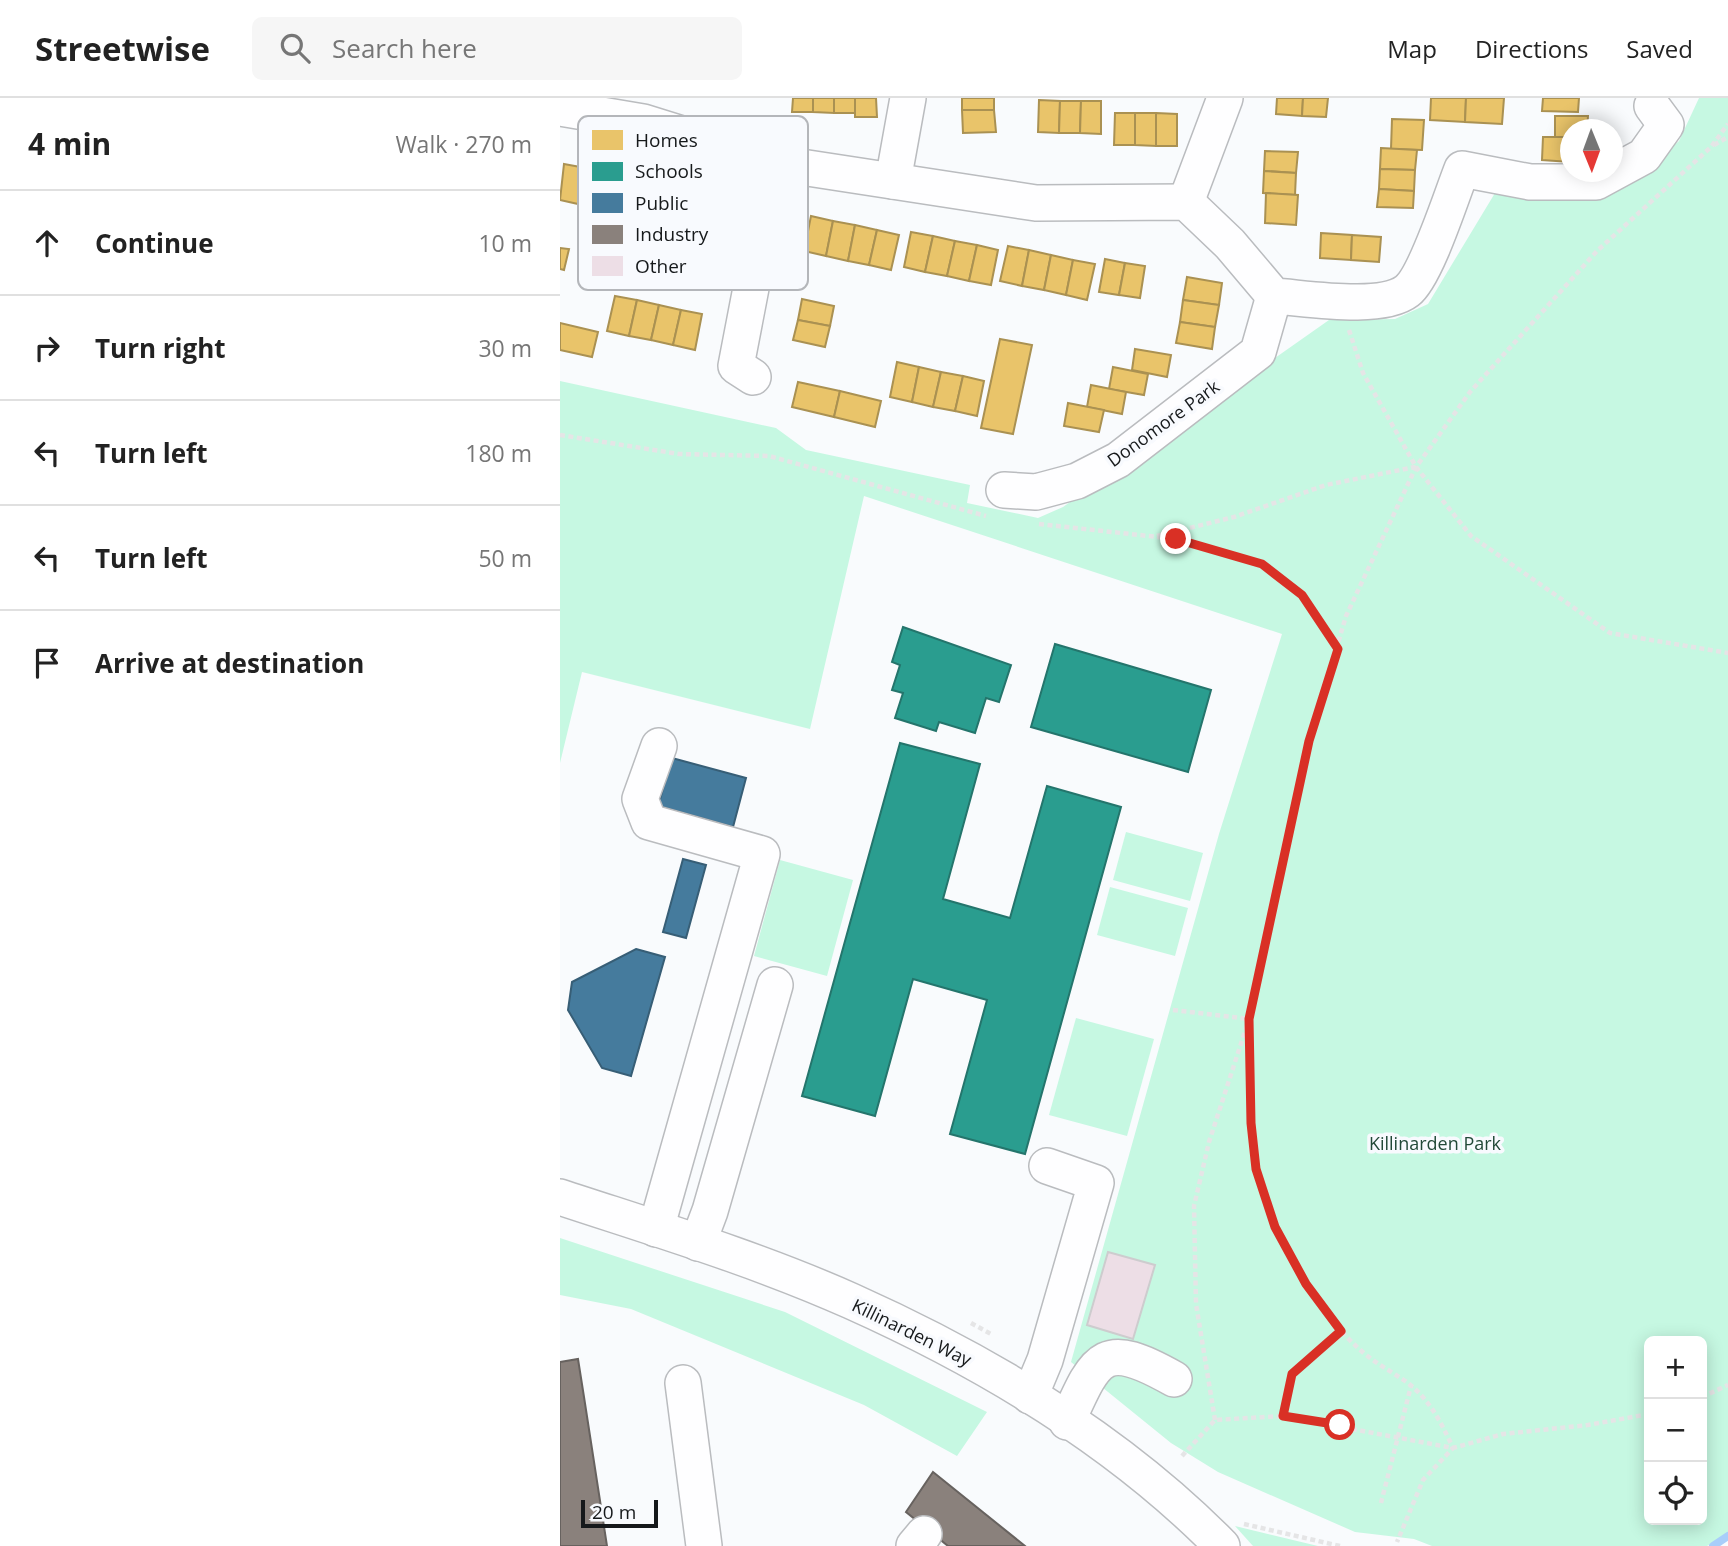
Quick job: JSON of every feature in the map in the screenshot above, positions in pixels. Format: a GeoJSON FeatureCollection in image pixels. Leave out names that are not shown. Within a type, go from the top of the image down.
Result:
{"type":"FeatureCollection","features":[{"type":"Feature","properties":{"kind":"street"},"geometry":{"type":"LineString","coordinates":[[894,181],[908,98]]}},
{"type":"Feature","properties":{"kind":"street"},"geometry":{"type":"LineString","coordinates":[[1186,202],[1225,98]]}},
{"type":"Feature","properties":{"kind":"street"},"geometry":{"type":"LineString","coordinates":[[808,168],[1036,203],[1186,202],[1230,244],[1274,296],[1377,302],[1407,291],[1422,268],[1462,169],[1530,182],[1596,182],[1644,156],[1666,125],[1652,106]]}},
{"type":"Feature","properties":{"kind":"street"},"geometry":{"type":"LineString","coordinates":[[560,108],[645,110]]}},
{"type":"Feature","properties":{"kind":"street"},"geometry":{"type":"LineString","coordinates":[[751,290],[736,366],[752,377]]}},
{"type":"Feature","properties":{"kind":"street","name":"Donomore Park"},"geometry":{"type":"LineString","coordinates":[[1001,504],[1077,481],[1118,460],[1258,352],[1274,296]]}},
{"type":"Feature","properties":{"kind":"street"},"geometry":{"type":"LineString","coordinates":[[656,1229],[762,854],[649,822],[640,799],[659,746]]}},
{"type":"Feature","properties":{"kind":"street"},"geometry":{"type":"LineString","coordinates":[[698,1243],[710,1211],[775,985]]}},
{"type":"Feature","properties":{"kind":"street"},"geometry":{"type":"LineString","coordinates":[[1030,1396],[1045,1360],[1096,1183],[1047,1166]]}},
{"type":"Feature","properties":{"kind":"street","name":"Killinarden Way"},"geometry":{"type":"LineString","coordinates":[[560,1197],[698,1243],[850,1301],[1005,1379],[1158,1486],[1222,1546]]}},
{"type":"Feature","properties":{"kind":"street"},"geometry":{"type":"LineString","coordinates":[[1068,1422],[1095,1365],[1108,1359],[1134,1358],[1174,1379]]}},
{"type":"Feature","properties":{"kind":"street"},"geometry":{"type":"LineString","coordinates":[[683,1383],[704,1546]]}},
{"type":"Feature","properties":{"kind":"path"},"geometry":{"type":"LineString","coordinates":[[1215,1420],[1196,1304],[1194,1206],[1209,1142],[1249,1019],[1309,741],[1346,616],[1416,467],[1470,392],[1588,261],[1711,147],[1728,124]]}},
{"type":"Feature","properties":{"kind":"path"},"geometry":{"type":"LineString","coordinates":[[1711,147],[1728,137]]}},
{"type":"Feature","properties":{"kind":"path"},"geometry":{"type":"LineString","coordinates":[[1346,323],[1363,373],[1416,467],[1471,536],[1610,633],[1728,653]]}},
{"type":"Feature","properties":{"kind":"path"},"geometry":{"type":"LineString","coordinates":[[560,435],[679,454],[769,456],[1001,504]]}},
{"type":"Feature","properties":{"kind":"path"},"geometry":{"type":"LineString","coordinates":[[1153,537],[1234,517],[1326,485],[1416,467]]}},
{"type":"Feature","properties":{"kind":"path"},"geometry":{"type":"LineString","coordinates":[[1025,522],[1176,539],[1262,564],[1302,595],[1338,649]]}},
{"type":"Feature","properties":{"kind":"path"},"geometry":{"type":"LineString","coordinates":[[1173,1010],[1249,1019]]}},
{"type":"Feature","properties":{"kind":"path"},"geometry":{"type":"LineString","coordinates":[[1249,1019],[1251,1123],[1256,1169],[1275,1227],[1306,1284],[1341,1331],[1359,1349],[1411,1385],[1438,1415],[1453,1448]]}},
{"type":"Feature","properties":{"kind":"path"},"geometry":{"type":"LineString","coordinates":[[1283,1416],[1292,1374],[1341,1331]]}},
{"type":"Feature","properties":{"kind":"path"},"geometry":{"type":"LineString","coordinates":[[1381,1503],[1400,1439],[1411,1385]]}},
{"type":"Feature","properties":{"kind":"path"},"geometry":{"type":"LineString","coordinates":[[1707,1394],[1728,1385]]}},
{"type":"Feature","properties":{"kind":"path"},"geometry":{"type":"LineString","coordinates":[[1182,1456],[1215,1420],[1283,1416],[1453,1448],[1494,1435],[1587,1425],[1644,1415]]}},
{"type":"Feature","properties":{"kind":"path"},"geometry":{"type":"LineString","coordinates":[[1397,1542],[1423,1480],[1453,1448]]}},
{"type":"Feature","properties":{"kind":"green space","name":"Killinarden Park"},"geometry":{"type":"Polygon","coordinates":[[[1699,98],[1728,98],[1728,1533],[1707,1546],[1432,1546],[1414,1539],[1355,1532],[1218,1472],[1171,1443],[1071,1362],[1219,834],[1282,634],[864,496],[810,729],[582,672],[560,763],[560,381],[776,428],[806,450],[970,485],[967,503],[1038,518],[1063,507],[1329,320],[1395,319],[1428,304],[1495,193],[1591,201],[1626,185],[1679,141],[1699,98]]]}},
{"type":"Feature","properties":{"kind":"green space"},"geometry":{"type":"Polygon","coordinates":[[[1126,832],[1203,853],[1190,901],[1113,880],[1126,832]]]}},
{"type":"Feature","properties":{"kind":"green space"},"geometry":{"type":"Polygon","coordinates":[[[780,860],[853,880],[827,976],[754,956],[780,860]]]}},
{"type":"Feature","properties":{"kind":"green space"},"geometry":{"type":"Polygon","coordinates":[[[1110,887],[1188,908],[1175,956],[1097,935],[1110,887]]]}},
{"type":"Feature","properties":{"kind":"green space"},"geometry":{"type":"Polygon","coordinates":[[[1076,1018],[1154,1039],[1127,1136],[1049,1115],[1076,1018]]]}},
{"type":"Feature","properties":{"kind":"green space"},"geometry":{"type":"Polygon","coordinates":[[[560,1238],[785,1312],[987,1412],[957,1456],[864,1405],[631,1309],[560,1295],[560,1238]]]}},
{"type":"Feature","properties":{"kind":"green space"},"geometry":{"type":"Polygon","coordinates":[[[1235,1526],[1318,1546],[1253,1546],[1235,1526]]]}},
{"type":"Feature","properties":{"kind":"building: Homes"},"geometry":{"type":"Polygon","coordinates":[[[793,98],[813,98],[813,112],[792,112],[793,98]]]}},
{"type":"Feature","properties":{"kind":"building: Homes"},"geometry":{"type":"Polygon","coordinates":[[[813,98],[834,98],[834,113],[813,112],[813,98]]]}},
{"type":"Feature","properties":{"kind":"building: Homes"},"geometry":{"type":"Polygon","coordinates":[[[834,98],[855,98],[855,113],[834,113],[834,98]]]}},
{"type":"Feature","properties":{"kind":"building: Homes"},"geometry":{"type":"Polygon","coordinates":[[[855,98],[876,98],[877,117],[855,117],[855,98]]]}},
{"type":"Feature","properties":{"kind":"building: Homes"},"geometry":{"type":"Polygon","coordinates":[[[962,98],[994,98],[994,110],[962,110],[962,98]]]}},
{"type":"Feature","properties":{"kind":"building: Homes"},"geometry":{"type":"Polygon","coordinates":[[[1277,98],[1303,98],[1302,116],[1276,114],[1277,98]]]}},
{"type":"Feature","properties":{"kind":"building: Homes"},"geometry":{"type":"Polygon","coordinates":[[[1303,98],[1328,98],[1326,117],[1302,116],[1303,98]]]}},
{"type":"Feature","properties":{"kind":"building: Homes"},"geometry":{"type":"Polygon","coordinates":[[[1431,98],[1466,98],[1465,122],[1430,120],[1431,98]]]}},
{"type":"Feature","properties":{"kind":"building: Homes"},"geometry":{"type":"Polygon","coordinates":[[[1466,98],[1504,98],[1502,124],[1465,122],[1466,98]]]}},
{"type":"Feature","properties":{"kind":"building: Homes"},"geometry":{"type":"Polygon","coordinates":[[[1543,98],[1579,98],[1578,112],[1542,111],[1543,98]]]}},
{"type":"Feature","properties":{"kind":"building: Homes"},"geometry":{"type":"Polygon","coordinates":[[[1039,100],[1060,101],[1059,133],[1038,132],[1039,100]]]}},
{"type":"Feature","properties":{"kind":"building: Homes"},"geometry":{"type":"Polygon","coordinates":[[[1060,101],[1081,101],[1080,133],[1059,133],[1060,101]]]}},
{"type":"Feature","properties":{"kind":"building: Homes"},"geometry":{"type":"Polygon","coordinates":[[[1081,101],[1101,101],[1101,134],[1080,133],[1081,101]]]}},
{"type":"Feature","properties":{"kind":"building: Homes"},"geometry":{"type":"Polygon","coordinates":[[[962,110],[994,110],[996,132],[963,133],[962,110]]]}},
{"type":"Feature","properties":{"kind":"building: Homes"},"geometry":{"type":"Polygon","coordinates":[[[1115,113],[1135,113],[1135,145],[1114,145],[1115,113]]]}},
{"type":"Feature","properties":{"kind":"building: Homes"},"geometry":{"type":"Polygon","coordinates":[[[1135,113],[1156,113],[1156,146],[1135,145],[1135,113]]]}},
{"type":"Feature","properties":{"kind":"building: Homes"},"geometry":{"type":"Polygon","coordinates":[[[1156,113],[1177,114],[1177,146],[1156,146],[1156,113]]]}},
{"type":"Feature","properties":{"kind":"building: Homes"},"geometry":{"type":"Polygon","coordinates":[[[1555,116],[1588,116],[1588,119],[1560,119],[1560,137],[1555,137],[1555,116]]]}},
{"type":"Feature","properties":{"kind":"building: Homes"},"geometry":{"type":"Polygon","coordinates":[[[1392,119],[1424,120],[1422,150],[1391,149],[1392,119]]]}},
{"type":"Feature","properties":{"kind":"building: Homes"},"geometry":{"type":"Polygon","coordinates":[[[1543,137],[1560,137],[1560,161],[1542,160],[1543,137]]]}},
{"type":"Feature","properties":{"kind":"building: Homes"},"geometry":{"type":"Polygon","coordinates":[[[1381,148],[1417,150],[1415,170],[1380,169],[1381,148]]]}},
{"type":"Feature","properties":{"kind":"building: Homes"},"geometry":{"type":"Polygon","coordinates":[[[1265,151],[1298,152],[1296,173],[1264,171],[1265,151]]]}},
{"type":"Feature","properties":{"kind":"building: Homes"},"geometry":{"type":"Polygon","coordinates":[[[564,164],[578,167],[578,204],[560,200],[564,164]]]}},
{"type":"Feature","properties":{"kind":"building: Homes"},"geometry":{"type":"Polygon","coordinates":[[[1380,169],[1415,170],[1414,191],[1379,189],[1380,169]]]}},
{"type":"Feature","properties":{"kind":"building: Homes"},"geometry":{"type":"Polygon","coordinates":[[[1264,171],[1296,173],[1295,195],[1263,193],[1264,171]]]}},
{"type":"Feature","properties":{"kind":"building: Homes"},"geometry":{"type":"Polygon","coordinates":[[[1379,189],[1414,191],[1413,208],[1377,207],[1379,189]]]}},
{"type":"Feature","properties":{"kind":"building: Homes"},"geometry":{"type":"Polygon","coordinates":[[[1266,193],[1298,195],[1296,225],[1265,223],[1266,193]]]}},
{"type":"Feature","properties":{"kind":"building: Homes"},"geometry":{"type":"Polygon","coordinates":[[[811,216],[833,221],[826,256],[808,252],[811,216]]]}},
{"type":"Feature","properties":{"kind":"building: Homes"},"geometry":{"type":"Polygon","coordinates":[[[833,221],[855,225],[848,261],[826,256],[833,221]]]}},
{"type":"Feature","properties":{"kind":"building: Homes"},"geometry":{"type":"Polygon","coordinates":[[[855,225],[877,230],[869,265],[848,261],[855,225]]]}},
{"type":"Feature","properties":{"kind":"building: Homes"},"geometry":{"type":"Polygon","coordinates":[[[877,230],[899,235],[891,270],[869,265],[877,230]]]}},
{"type":"Feature","properties":{"kind":"building: Homes"},"geometry":{"type":"Polygon","coordinates":[[[911,232],[933,236],[925,272],[904,267],[911,232]]]}},
{"type":"Feature","properties":{"kind":"building: Homes"},"geometry":{"type":"Polygon","coordinates":[[[1321,233],[1352,235],[1351,260],[1320,258],[1321,233]]]}},
{"type":"Feature","properties":{"kind":"building: Homes"},"geometry":{"type":"Polygon","coordinates":[[[1352,235],[1381,237],[1379,262],[1351,260],[1352,235]]]}},
{"type":"Feature","properties":{"kind":"building: Homes"},"geometry":{"type":"Polygon","coordinates":[[[933,236],[955,241],[947,276],[925,272],[933,236]]]}},
{"type":"Feature","properties":{"kind":"building: Homes"},"geometry":{"type":"Polygon","coordinates":[[[955,241],[977,245],[969,281],[947,276],[955,241]]]}},
{"type":"Feature","properties":{"kind":"building: Homes"},"geometry":{"type":"Polygon","coordinates":[[[977,245],[998,250],[991,285],[969,281],[977,245]]]}},
{"type":"Feature","properties":{"kind":"building: Homes"},"geometry":{"type":"Polygon","coordinates":[[[1008,246],[1029,250],[1022,286],[1000,281],[1008,246]]]}},
{"type":"Feature","properties":{"kind":"building: Homes"},"geometry":{"type":"Polygon","coordinates":[[[560,248],[569,249],[564,270],[560,269],[560,248]]]}},
{"type":"Feature","properties":{"kind":"building: Homes"},"geometry":{"type":"Polygon","coordinates":[[[1029,250],[1051,255],[1044,290],[1022,286],[1029,250]]]}},
{"type":"Feature","properties":{"kind":"building: Homes"},"geometry":{"type":"Polygon","coordinates":[[[1051,255],[1073,260],[1066,295],[1044,290],[1051,255]]]}},
{"type":"Feature","properties":{"kind":"building: Homes"},"geometry":{"type":"Polygon","coordinates":[[[1105,259],[1125,263],[1119,295],[1099,292],[1105,259]]]}},
{"type":"Feature","properties":{"kind":"building: Homes"},"geometry":{"type":"Polygon","coordinates":[[[1073,260],[1095,264],[1087,300],[1066,295],[1073,260]]]}},
{"type":"Feature","properties":{"kind":"building: Homes"},"geometry":{"type":"Polygon","coordinates":[[[1125,263],[1145,266],[1140,298],[1119,295],[1125,263]]]}},
{"type":"Feature","properties":{"kind":"building: Homes"},"geometry":{"type":"Polygon","coordinates":[[[1187,277],[1222,283],[1219,305],[1183,300],[1187,277]]]}},
{"type":"Feature","properties":{"kind":"building: Homes"},"geometry":{"type":"Polygon","coordinates":[[[615,296],[637,300],[629,336],[607,331],[615,296]]]}},
{"type":"Feature","properties":{"kind":"building: Homes"},"geometry":{"type":"Polygon","coordinates":[[[802,299],[834,306],[830,326],[798,320],[802,299]]]}},
{"type":"Feature","properties":{"kind":"building: Homes"},"geometry":{"type":"Polygon","coordinates":[[[637,300],[659,305],[651,340],[629,336],[637,300]]]}},
{"type":"Feature","properties":{"kind":"building: Homes"},"geometry":{"type":"Polygon","coordinates":[[[1183,300],[1219,305],[1215,327],[1180,322],[1183,300]]]}},
{"type":"Feature","properties":{"kind":"building: Homes"},"geometry":{"type":"Polygon","coordinates":[[[659,305],[681,310],[673,345],[651,340],[659,305]]]}},
{"type":"Feature","properties":{"kind":"building: Homes"},"geometry":{"type":"Polygon","coordinates":[[[681,310],[702,314],[695,350],[673,345],[681,310]]]}},
{"type":"Feature","properties":{"kind":"building: Homes"},"geometry":{"type":"Polygon","coordinates":[[[798,320],[830,326],[825,347],[793,340],[798,320]]]}},
{"type":"Feature","properties":{"kind":"building: Homes"},"geometry":{"type":"Polygon","coordinates":[[[1180,322],[1215,327],[1212,349],[1176,343],[1180,322]]]}},
{"type":"Feature","properties":{"kind":"building: Homes"},"geometry":{"type":"Polygon","coordinates":[[[560,323],[598,332],[592,357],[560,350],[560,323]]]}},
{"type":"Feature","properties":{"kind":"building: Homes"},"geometry":{"type":"Polygon","coordinates":[[[1000,339],[1032,345],[1013,434],[981,428],[1000,339]]]}},
{"type":"Feature","properties":{"kind":"building: Homes"},"geometry":{"type":"Polygon","coordinates":[[[1135,349],[1171,355],[1167,377],[1132,370],[1135,349]]]}},
{"type":"Feature","properties":{"kind":"building: Homes"},"geometry":{"type":"Polygon","coordinates":[[[897,362],[919,367],[912,402],[890,397],[897,362]]]}},
{"type":"Feature","properties":{"kind":"building: Homes"},"geometry":{"type":"Polygon","coordinates":[[[919,367],[941,372],[933,407],[912,402],[919,367]]]}},
{"type":"Feature","properties":{"kind":"building: Homes"},"geometry":{"type":"Polygon","coordinates":[[[1113,367],[1148,374],[1144,395],[1109,389],[1113,367]]]}},
{"type":"Feature","properties":{"kind":"building: Homes"},"geometry":{"type":"Polygon","coordinates":[[[941,372],[963,376],[955,411],[933,407],[941,372]]]}},
{"type":"Feature","properties":{"kind":"building: Homes"},"geometry":{"type":"Polygon","coordinates":[[[963,376],[984,381],[977,416],[955,411],[963,376]]]}},
{"type":"Feature","properties":{"kind":"building: Homes"},"geometry":{"type":"Polygon","coordinates":[[[798,382],[840,391],[834,417],[792,407],[798,382]]]}},
{"type":"Feature","properties":{"kind":"building: Homes"},"geometry":{"type":"Polygon","coordinates":[[[1091,385],[1126,392],[1122,414],[1087,407],[1091,385]]]}},
{"type":"Feature","properties":{"kind":"building: Homes"},"geometry":{"type":"Polygon","coordinates":[[[840,391],[881,401],[875,427],[834,417],[840,391]]]}},
{"type":"Feature","properties":{"kind":"building: Homes"},"geometry":{"type":"Polygon","coordinates":[[[1068,403],[1104,410],[1099,432],[1064,426],[1068,403]]]}},
{"type":"Feature","properties":{"kind":"building: Schools"},"geometry":{"type":"Polygon","coordinates":[[[903,627],[1011,665],[999,702],[986,698],[975,733],[939,722],[936,731],[895,718],[903,693],[892,690],[900,665],[892,662],[903,627]]]}},
{"type":"Feature","properties":{"kind":"building: Schools"},"geometry":{"type":"Polygon","coordinates":[[[1055,644],[1211,690],[1188,772],[1031,727],[1055,644]]]}},
{"type":"Feature","properties":{"kind":"building: Schools"},"geometry":{"type":"Polygon","coordinates":[[[900,743],[980,764],[943,899],[1010,918],[1047,786],[1121,807],[1025,1154],[950,1134],[987,1000],[913,979],[875,1116],[802,1096],[900,743]]]}},
{"type":"Feature","properties":{"kind":"building: Public"},"geometry":{"type":"Polygon","coordinates":[[[672,758],[746,778],[733,827],[658,806],[672,758]]]}},
{"type":"Feature","properties":{"kind":"building: Public"},"geometry":{"type":"Polygon","coordinates":[[[683,859],[706,865],[686,938],[663,932],[683,859]]]}},
{"type":"Feature","properties":{"kind":"building: Public"},"geometry":{"type":"Polygon","coordinates":[[[636,949],[665,957],[631,1076],[602,1068],[568,1010],[572,982],[636,949]]]}},
{"type":"Feature","properties":{"kind":"building: Industry"},"geometry":{"type":"Polygon","coordinates":[[[578,1359],[607,1546],[560,1546],[560,1362],[578,1359]]]}},
{"type":"Feature","properties":{"kind":"building: Industry"},"geometry":{"type":"Polygon","coordinates":[[[933,1472],[1025,1546],[948,1546],[906,1512],[933,1472]]]}},
{"type":"Feature","properties":{"kind":"building: Other"},"geometry":{"type":"Polygon","coordinates":[[[1108,1252],[1155,1265],[1133,1339],[1087,1325],[1108,1252]]]}},
{"type":"Feature","properties":{"kind":"waterway"},"geometry":{"type":"LineString","coordinates":[[1713,1546],[1728,1536]]}},
{"type":"Feature","properties":{"kind":"route"},"geometry":{"type":"LineString","coordinates":[[1176,539],[1262,564],[1302,595],[1338,649],[1309,741],[1273,895],[1249,1019],[1251,1123],[1256,1169],[1275,1227],[1306,1284],[1341,1331],[1292,1374],[1283,1416],[1340,1425]]}}]}
